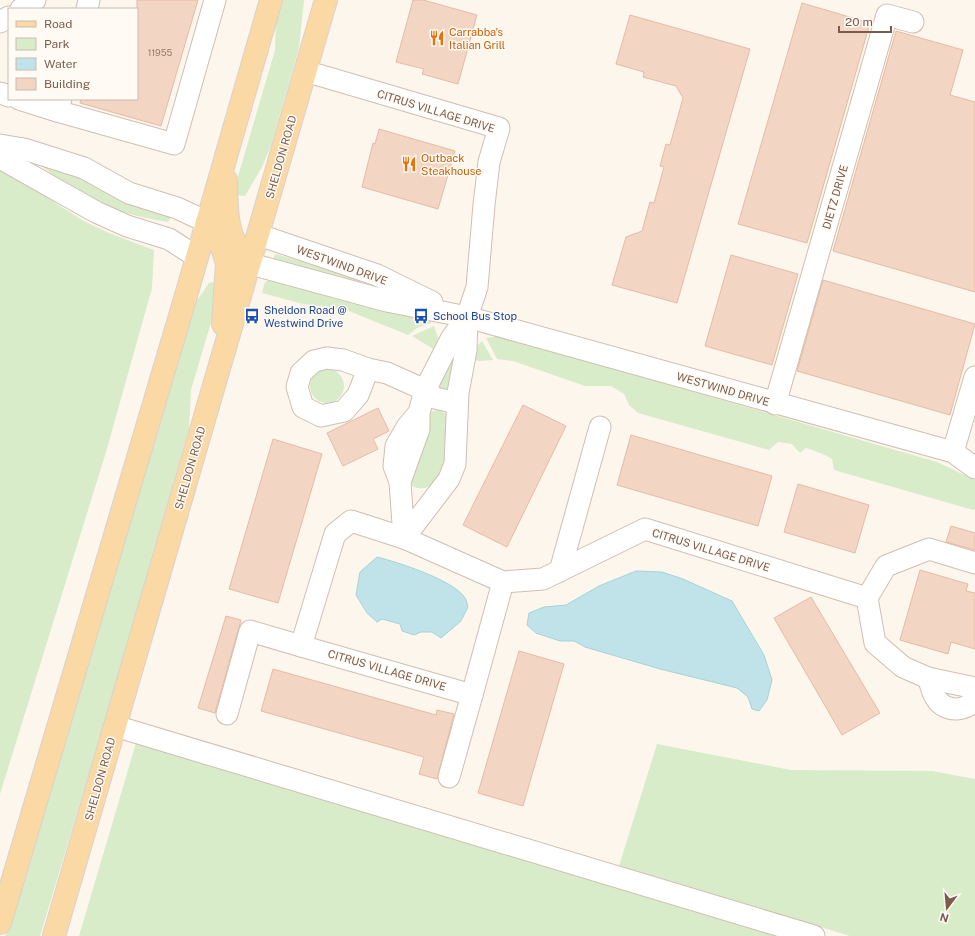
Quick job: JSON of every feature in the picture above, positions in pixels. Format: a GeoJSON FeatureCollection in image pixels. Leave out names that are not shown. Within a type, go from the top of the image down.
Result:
{"type":"FeatureCollection","features":[{"type":"Feature","properties":{"kind":"main road"},"geometry":{"type":"LineString","coordinates":[[0,924],[197,257],[271,0]]}},
{"type":"Feature","properties":{"kind":"main road","name":"SHELDON ROAD"},"geometry":{"type":"LineString","coordinates":[[54,936],[220,364],[251,264],[326,0]]}},
{"type":"Feature","properties":{"kind":"main road"},"geometry":{"type":"LineString","coordinates":[[226,156],[227,222],[238,250],[251,264]]}},
{"type":"Feature","properties":{"kind":"main road"},"geometry":{"type":"LineString","coordinates":[[207,222],[222,248],[227,263],[220,364]]}},
{"type":"Feature","properties":{"kind":"street"},"geometry":{"type":"LineString","coordinates":[[23,8],[35,0]]}},
{"type":"Feature","properties":{"kind":"street"},"geometry":{"type":"LineString","coordinates":[[26,100],[59,105],[174,144],[215,0]]}},
{"type":"Feature","properties":{"kind":"street","name":"DIETZ DRIVE"},"geometry":{"type":"LineString","coordinates":[[775,404],[888,15],[913,22]]}},
{"type":"Feature","properties":{"kind":"street","name":"CITRUS VILLAGE DRIVE"},"geometry":{"type":"LineString","coordinates":[[305,71],[499,128],[489,162],[477,287],[468,318],[466,350],[458,403],[455,464],[449,478],[404,538]]}},
{"type":"Feature","properties":{"kind":"street"},"geometry":{"type":"LineString","coordinates":[[0,145],[24,149],[84,168],[128,193],[177,208],[207,222]]}},
{"type":"Feature","properties":{"kind":"street"},"geometry":{"type":"LineString","coordinates":[[0,158],[96,212],[127,226],[169,239],[197,257]]}},
{"type":"Feature","properties":{"kind":"street","name":"WESTWIND DRIVE"},"geometry":{"type":"LineString","coordinates":[[259,235],[377,275],[468,318]]}},
{"type":"Feature","properties":{"kind":"street","name":"WESTWIND DRIVE"},"geometry":{"type":"LineString","coordinates":[[251,264],[387,300],[468,318],[953,452],[975,468]]}},
{"type":"Feature","properties":{"kind":"street","name":"CITRUS VILLAGE DRIVE"},"geometry":{"type":"LineString","coordinates":[[404,538],[400,486],[394,466],[396,446],[407,427],[419,413],[425,390],[451,339],[468,318]]}},
{"type":"Feature","properties":{"kind":"street"},"geometry":{"type":"LineString","coordinates":[[368,370],[387,374],[425,390],[435,398],[458,403]]}},
{"type":"Feature","properties":{"kind":"street"},"geometry":{"type":"LineString","coordinates":[[953,452],[975,377]]}},
{"type":"Feature","properties":{"kind":"street"},"geometry":{"type":"LineString","coordinates":[[560,571],[600,427]]}},
{"type":"Feature","properties":{"kind":"street"},"geometry":{"type":"LineString","coordinates":[[400,486],[424,497],[435,497]]}},
{"type":"Feature","properties":{"kind":"street","name":"CITRUS VILLAGE DRIVE"},"geometry":{"type":"LineString","coordinates":[[301,646],[335,534],[351,521],[404,538],[503,582],[543,579],[645,529],[867,598]]}},
{"type":"Feature","properties":{"kind":"street"},"geometry":{"type":"LineString","coordinates":[[975,563],[929,549],[886,566],[867,598],[876,643],[903,667],[928,678],[975,688]]}},
{"type":"Feature","properties":{"kind":"street"},"geometry":{"type":"LineString","coordinates":[[449,776],[503,582]]}},
{"type":"Feature","properties":{"kind":"street","name":"CITRUS VILLAGE DRIVE"},"geometry":{"type":"LineString","coordinates":[[227,714],[250,631],[472,695]]}},
{"type":"Feature","properties":{"kind":"street"},"geometry":{"type":"LineString","coordinates":[[928,678],[936,698],[946,707],[958,710],[970,706],[975,699]]}},
{"type":"Feature","properties":{"kind":"street"},"geometry":{"type":"LineString","coordinates":[[115,726],[814,936]]}},
{"type":"Feature","properties":{"kind":"green space"},"geometry":{"type":"Polygon","coordinates":[[[279,0],[304,0],[299,48],[271,146],[262,167],[245,196],[236,195],[234,190],[275,50],[276,11],[279,0]]]}},
{"type":"Feature","properties":{"kind":"green space"},"geometry":{"type":"Polygon","coordinates":[[[33,160],[50,163],[171,217],[168,222],[135,215],[103,205],[70,187],[33,160]]]}},
{"type":"Feature","properties":{"kind":"green space"},"geometry":{"type":"Polygon","coordinates":[[[0,163],[51,200],[88,223],[154,250],[152,288],[106,452],[0,794],[0,163]]]}},
{"type":"Feature","properties":{"kind":"green space"},"geometry":{"type":"Polygon","coordinates":[[[276,254],[357,278],[360,280],[359,284],[274,260],[274,256],[276,254]]]}},
{"type":"Feature","properties":{"kind":"green space"},"geometry":{"type":"Polygon","coordinates":[[[270,280],[429,319],[431,323],[417,328],[408,335],[344,309],[303,304],[262,293],[265,282],[270,280]]]}},
{"type":"Feature","properties":{"kind":"green space"},"geometry":{"type":"Polygon","coordinates":[[[213,282],[218,286],[220,292],[191,390],[189,428],[106,717],[40,936],[5,936],[196,302],[209,283],[213,282]]]}},
{"type":"Feature","properties":{"kind":"green space"},"geometry":{"type":"Polygon","coordinates":[[[434,326],[438,338],[435,350],[412,336],[434,326]]]}},
{"type":"Feature","properties":{"kind":"green space"},"geometry":{"type":"Polygon","coordinates":[[[500,336],[937,462],[975,480],[975,509],[973,510],[834,470],[832,459],[806,448],[800,453],[792,444],[778,442],[769,450],[638,413],[629,405],[624,394],[611,386],[585,386],[513,361],[497,359],[486,338],[500,336]]]}},
{"type":"Feature","properties":{"kind":"green space"},"geometry":{"type":"Polygon","coordinates":[[[459,337],[450,382],[447,389],[440,388],[440,384],[459,337]]]}},
{"type":"Feature","properties":{"kind":"green space"},"geometry":{"type":"Polygon","coordinates":[[[482,341],[493,360],[479,361],[471,359],[476,347],[482,341]]]}},
{"type":"Feature","properties":{"kind":"green space"},"geometry":{"type":"Polygon","coordinates":[[[327,369],[339,374],[344,386],[339,398],[327,403],[315,398],[310,386],[315,374],[327,369]]]}},
{"type":"Feature","properties":{"kind":"green space"},"geometry":{"type":"Polygon","coordinates":[[[440,410],[446,414],[448,432],[442,467],[438,477],[432,484],[425,488],[416,488],[409,482],[428,415],[433,411],[440,410]]]}},
{"type":"Feature","properties":{"kind":"green space"},"geometry":{"type":"Polygon","coordinates":[[[136,743],[779,936],[79,936],[136,743]]]}},
{"type":"Feature","properties":{"kind":"green space"},"geometry":{"type":"Polygon","coordinates":[[[657,744],[791,770],[932,771],[975,779],[975,936],[850,936],[619,866],[657,744]]]}},
{"type":"Feature","properties":{"kind":"water"},"geometry":{"type":"Polygon","coordinates":[[[377,557],[438,578],[459,591],[465,598],[468,607],[461,621],[441,638],[432,632],[421,632],[414,635],[402,631],[400,624],[382,619],[377,622],[367,613],[356,595],[360,572],[377,557]]]}},
{"type":"Feature","properties":{"kind":"water"},"geometry":{"type":"Polygon","coordinates":[[[636,571],[662,572],[683,579],[732,601],[764,655],[772,680],[767,700],[759,711],[752,709],[748,697],[737,688],[660,669],[585,647],[574,641],[560,641],[536,633],[527,625],[529,613],[544,607],[566,605],[599,586],[636,571]]]}},
{"type":"Feature","properties":{"kind":"building"},"geometry":{"type":"Polygon","coordinates":[[[137,0],[198,0],[161,126],[80,103],[81,100],[138,100],[137,0]]]}},
{"type":"Feature","properties":{"kind":"building","name":"Carrabba's Italian Grill"},"geometry":{"type":"Polygon","coordinates":[[[413,0],[423,0],[477,15],[458,84],[422,74],[424,69],[396,62],[413,0]]]}},
{"type":"Feature","properties":{"kind":"building"},"geometry":{"type":"Polygon","coordinates":[[[802,3],[870,23],[807,243],[738,224],[802,3]]]}},
{"type":"Feature","properties":{"kind":"building"},"geometry":{"type":"Polygon","coordinates":[[[630,15],[750,49],[677,303],[612,285],[626,237],[642,231],[650,202],[654,203],[664,167],[660,166],[666,144],[670,145],[683,98],[676,86],[643,77],[644,72],[616,64],[630,15]]]}},
{"type":"Feature","properties":{"kind":"building"},"geometry":{"type":"Polygon","coordinates":[[[896,31],[963,50],[950,95],[975,102],[975,292],[833,251],[896,31]]]}},
{"type":"Feature","properties":{"kind":"building","name":"Outback Steakhouse"},"geometry":{"type":"Polygon","coordinates":[[[379,129],[455,151],[438,209],[362,187],[373,143],[375,144],[379,129]]]}},
{"type":"Feature","properties":{"kind":"building"},"geometry":{"type":"Polygon","coordinates":[[[731,255],[798,274],[772,365],[705,346],[731,255]]]}},
{"type":"Feature","properties":{"kind":"building"},"geometry":{"type":"Polygon","coordinates":[[[823,280],[975,324],[950,415],[797,371],[823,280]]]}},
{"type":"Feature","properties":{"kind":"building"},"geometry":{"type":"Polygon","coordinates":[[[523,405],[566,426],[507,547],[463,525],[523,405]]]}},
{"type":"Feature","properties":{"kind":"building"},"geometry":{"type":"Polygon","coordinates":[[[378,408],[389,431],[373,439],[378,449],[343,466],[327,433],[378,408]]]}},
{"type":"Feature","properties":{"kind":"building"},"geometry":{"type":"Polygon","coordinates":[[[631,435],[772,476],[758,526],[617,485],[631,435]]]}},
{"type":"Feature","properties":{"kind":"building"},"geometry":{"type":"Polygon","coordinates":[[[273,439],[322,454],[278,603],[229,589],[273,439]]]}},
{"type":"Feature","properties":{"kind":"building"},"geometry":{"type":"Polygon","coordinates":[[[798,484],[869,505],[855,553],[784,532],[798,484]]]}},
{"type":"Feature","properties":{"kind":"building"},"geometry":{"type":"Polygon","coordinates":[[[951,526],[975,533],[975,550],[946,542],[951,526]]]}},
{"type":"Feature","properties":{"kind":"building"},"geometry":{"type":"Polygon","coordinates":[[[920,570],[968,584],[966,591],[975,593],[975,649],[951,642],[948,654],[900,640],[920,570]]]}},
{"type":"Feature","properties":{"kind":"building"},"geometry":{"type":"Polygon","coordinates":[[[811,597],[880,713],[842,735],[774,618],[811,597]]]}},
{"type":"Feature","properties":{"kind":"building"},"geometry":{"type":"Polygon","coordinates":[[[226,616],[241,620],[215,713],[198,708],[226,616]]]}},
{"type":"Feature","properties":{"kind":"building"},"geometry":{"type":"Polygon","coordinates":[[[519,651],[564,664],[523,806],[478,793],[519,651]]]}},
{"type":"Feature","properties":{"kind":"building"},"geometry":{"type":"Polygon","coordinates":[[[273,669],[436,715],[437,710],[454,714],[437,779],[419,774],[424,757],[261,711],[273,669]]]}},
{"type":"Feature","properties":{"kind":"place","name":"Carrabba's Italian Grill"},"geometry":{"type":"Point","coordinates":[437,38]}},
{"type":"Feature","properties":{"kind":"place","name":"Outback Steakhouse"},"geometry":{"type":"Point","coordinates":[409,164]}},
{"type":"Feature","properties":{"kind":"place","name":"Sheldon Road @ Westwind Drive"},"geometry":{"type":"Point","coordinates":[252,316]}},
{"type":"Feature","properties":{"kind":"place","name":"School Bus Stop"},"geometry":{"type":"Point","coordinates":[421,316]}}]}
